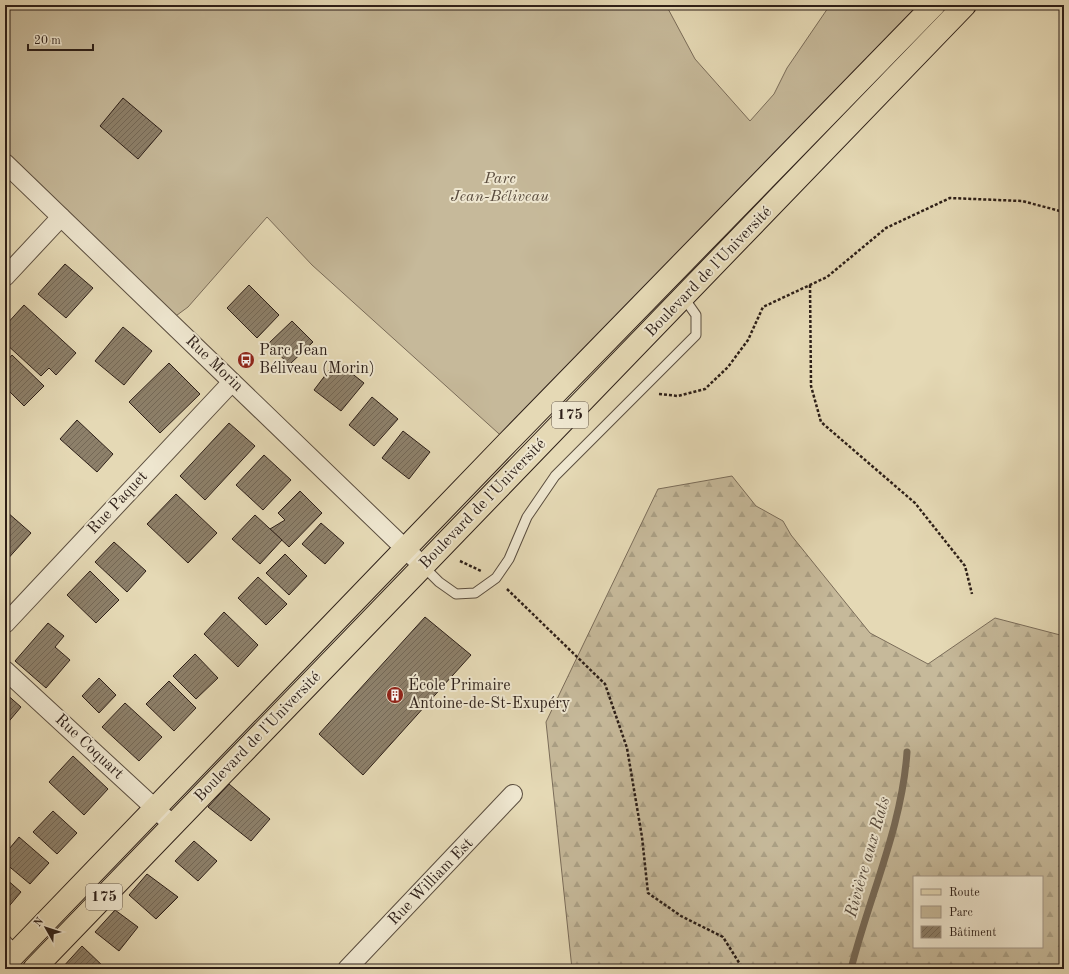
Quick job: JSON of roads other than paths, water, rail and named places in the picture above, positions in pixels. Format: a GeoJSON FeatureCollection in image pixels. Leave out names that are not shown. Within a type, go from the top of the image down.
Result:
{"type":"FeatureCollection","features":[{"type":"Feature","properties":{"kind":"main road","name":"Boulevard de l'Université"},"geometry":{"type":"LineString","coordinates":[[9,952],[156,809],[934,5]]}},
{"type":"Feature","properties":{"kind":"main road","name":"Boulevard de l'Université"},"geometry":{"type":"LineString","coordinates":[[34,969],[684,298],[965,5]]}},
{"type":"Feature","properties":{"kind":"street","name":"Rue Morin"},"geometry":{"type":"LineString","coordinates":[[5,163],[423,566]]}},
{"type":"Feature","properties":{"kind":"street"},"geometry":{"type":"LineString","coordinates":[[5,277],[61,217]]}},
{"type":"Feature","properties":{"kind":"street","name":"Rue Paquet"},"geometry":{"type":"LineString","coordinates":[[5,624],[232,382]]}},
{"type":"Feature","properties":{"kind":"street","name":"Rue Coquart"},"geometry":{"type":"LineString","coordinates":[[5,670],[174,825]]}},
{"type":"Feature","properties":{"kind":"street","name":"Rue William Est"},"geometry":{"type":"LineString","coordinates":[[347,969],[513,794]]}},
{"type":"Feature","properties":{"kind":"lane"},"geometry":{"type":"LineString","coordinates":[[423,566],[439,582],[456,594],[475,593],[496,578],[509,559],[527,517],[555,476],[696,335],[696,315],[684,298]]}},
{"type":"Feature","properties":{"kind":"waterway","name":"Rivière aux Rats"},"geometry":{"type":"LineString","coordinates":[[851,969],[858,942],[892,835],[904,780],[907,752]]}},
{"type":"Feature","properties":{"kind":"place","name":"Parc Jean Béliveau (Morin)"},"geometry":{"type":"Point","coordinates":[246,360]}},
{"type":"Feature","properties":{"kind":"place","name":"École Primaire Antoine-de-St-Exupéry"},"geometry":{"type":"Point","coordinates":[395,695]}},
{"type":"Feature","properties":{"kind":"park label","name":"Parc Jean-Béliveau"},"geometry":{"type":"Point","coordinates":[500,188]}}]}
